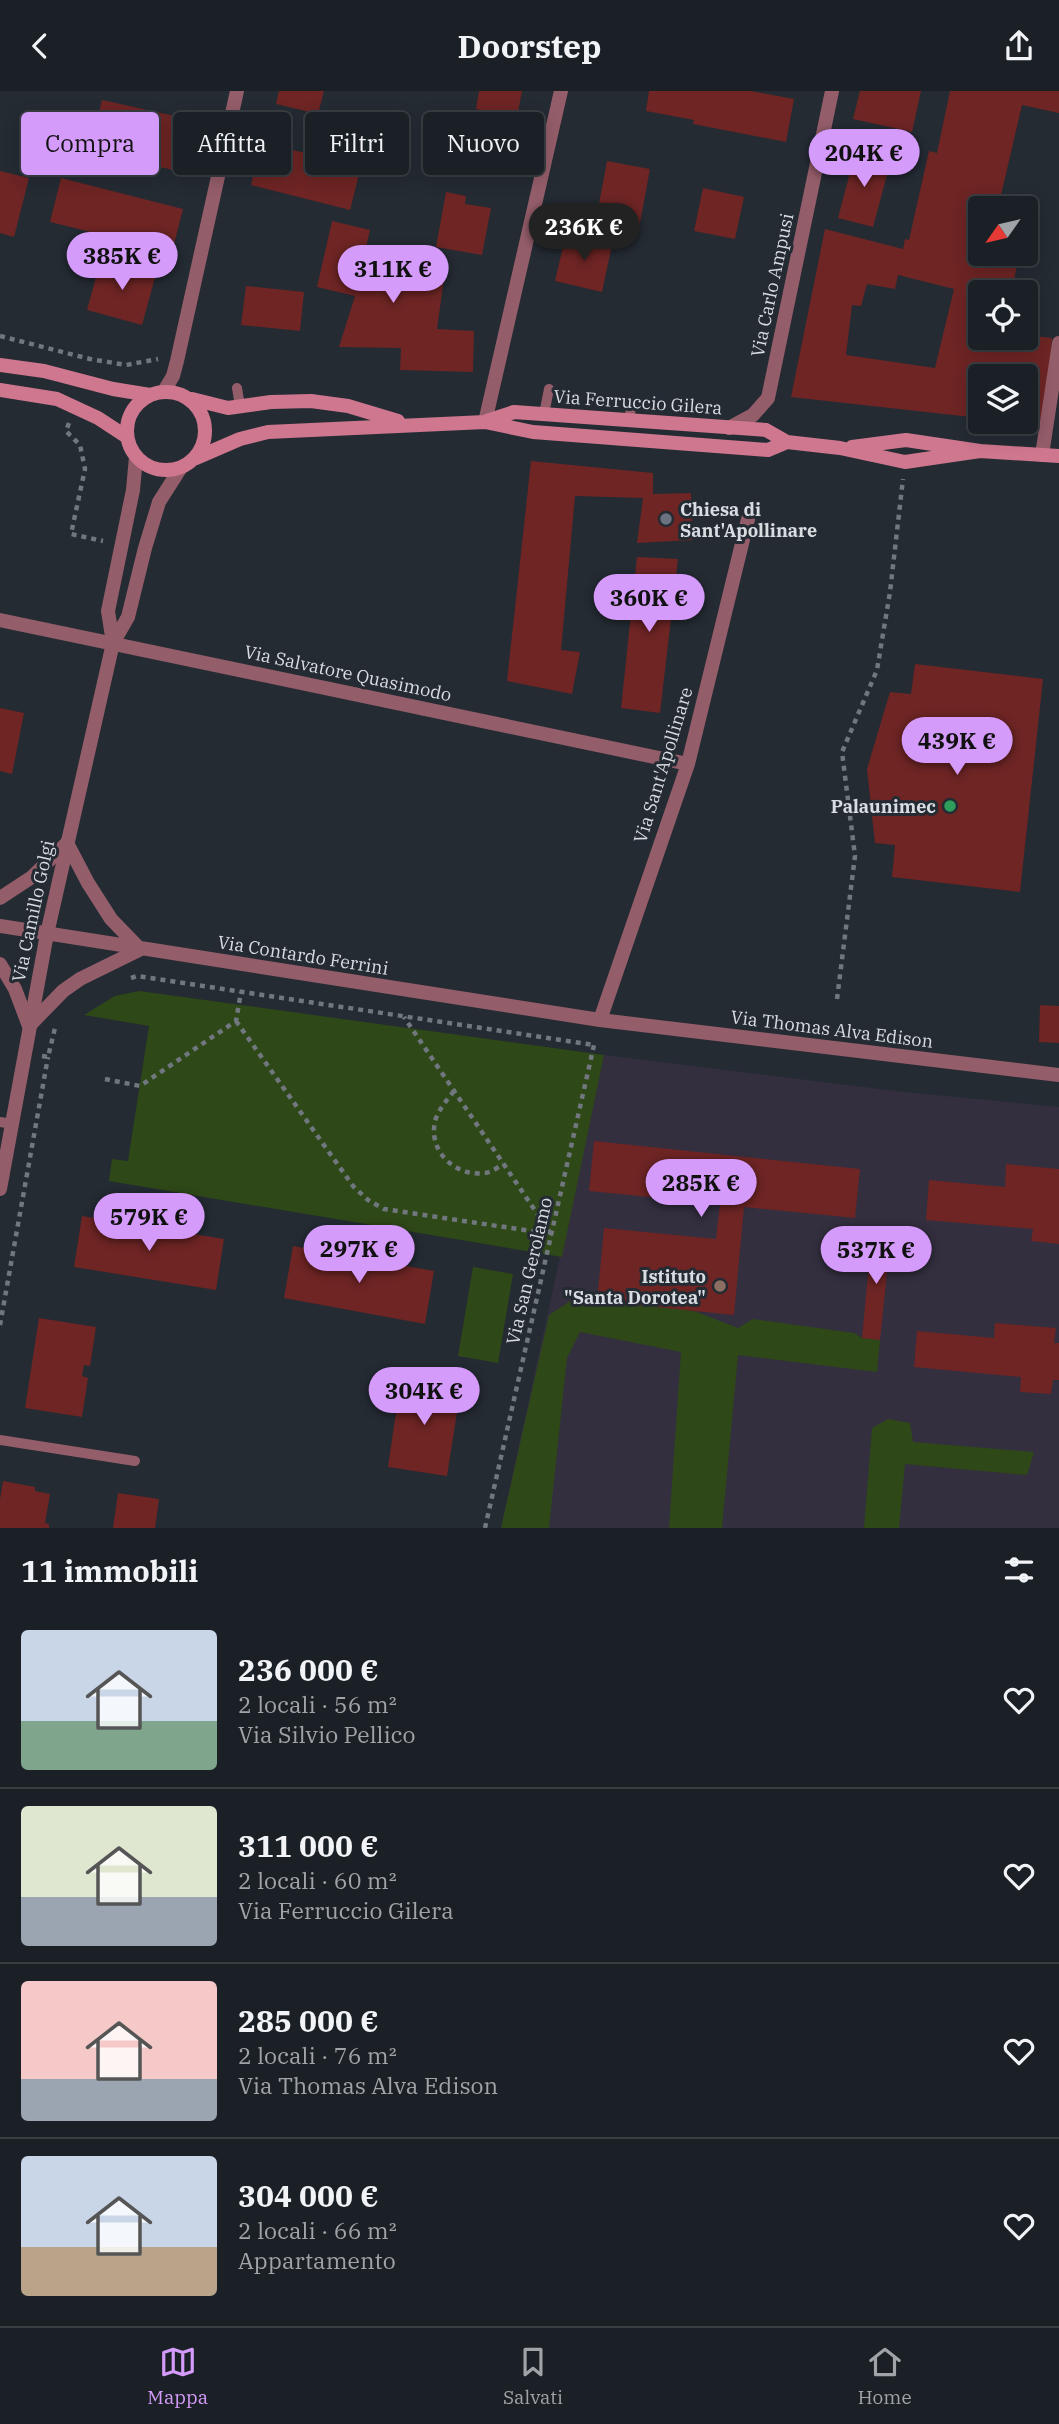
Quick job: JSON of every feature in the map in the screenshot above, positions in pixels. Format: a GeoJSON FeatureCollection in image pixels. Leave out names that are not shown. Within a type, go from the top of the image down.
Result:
{"type":"FeatureCollection","features":[{"type":"Feature","properties":{"kind":"main road","name":"Via Ferruccio Gilera"},"geometry":{"type":"LineString","coordinates":[[0,365],[44,370],[82,381],[157,393],[176,393],[218,406],[311,401],[348,406],[406,424]]}},
{"type":"Feature","properties":{"kind":"main road"},"geometry":{"type":"LineString","coordinates":[[0,390],[57,399],[74,405],[127,437]]}},
{"type":"Feature","properties":{"kind":"main road"},"geometry":{"type":"LineString","coordinates":[[157,393],[139,402],[131,412],[127,437],[136,457],[145,465],[156,470],[180,469]]}},
{"type":"Feature","properties":{"kind":"main road"},"geometry":{"type":"LineString","coordinates":[[187,398],[200,409],[206,426],[204,443],[196,458]]}},
{"type":"Feature","properties":{"kind":"main road","name":"Via Ferruccio Gilera"},"geometry":{"type":"LineString","coordinates":[[485,422],[514,412],[766,430],[787,442],[905,462],[980,451]]}},
{"type":"Feature","properties":{"kind":"main road","name":"Via Ferruccio Gilera"},"geometry":{"type":"LineString","coordinates":[[180,469],[196,458],[240,439],[268,432],[296,429],[351,430],[406,424],[485,422],[533,432],[741,449],[768,450],[787,442]]}},
{"type":"Feature","properties":{"kind":"main road","name":"Via Ferruccio Gilera"},"geometry":{"type":"LineString","coordinates":[[840,449],[906,440],[980,451],[1059,456]]}},
{"type":"Feature","properties":{"kind":"street"},"geometry":{"type":"LineString","coordinates":[[157,393],[173,376],[177,361],[237,91]]}},
{"type":"Feature","properties":{"kind":"street"},"geometry":{"type":"LineString","coordinates":[[485,422],[561,91]]}},
{"type":"Feature","properties":{"kind":"street","name":"Via Carlo Ampusi"},"geometry":{"type":"LineString","coordinates":[[729,428],[753,415],[768,398],[832,91]]}},
{"type":"Feature","properties":{"kind":"street"},"geometry":{"type":"LineString","coordinates":[[1042,455],[1059,342]]}},
{"type":"Feature","properties":{"kind":"street"},"geometry":{"type":"LineString","coordinates":[[113,643],[108,611],[133,490],[136,457]]}},
{"type":"Feature","properties":{"kind":"street"},"geometry":{"type":"LineString","coordinates":[[113,643],[128,617],[159,502],[180,469]]}},
{"type":"Feature","properties":{"kind":"street","name":"Via Sant'Apollinare"},"geometry":{"type":"LineString","coordinates":[[600,1020],[688,764],[749,515]]}},
{"type":"Feature","properties":{"kind":"street","name":"Via Salvatore Quasimodo"},"geometry":{"type":"LineString","coordinates":[[0,620],[688,764]]}},
{"type":"Feature","properties":{"kind":"street","name":"Via Camillo Golgi"},"geometry":{"type":"LineString","coordinates":[[0,1189],[6,1123],[25,1053],[47,933],[113,643]]}},
{"type":"Feature","properties":{"kind":"street"},"geometry":{"type":"LineString","coordinates":[[0,898],[32,877],[67,843],[111,919],[140,949],[80,979],[63,991],[29,1026],[15,989],[0,964]]}},
{"type":"Feature","properties":{"kind":"street","name":"Via Contardo Ferrini"},"geometry":{"type":"LineString","coordinates":[[0,926],[600,1020]]}},
{"type":"Feature","properties":{"kind":"street","name":"Via Thomas Alva Edison"},"geometry":{"type":"LineString","coordinates":[[600,1020],[1059,1075]]}},
{"type":"Feature","properties":{"kind":"lane"},"geometry":{"type":"LineString","coordinates":[[237,388],[240,406]]}},
{"type":"Feature","properties":{"kind":"lane"},"geometry":{"type":"LineString","coordinates":[[544,414],[549,389]]}},
{"type":"Feature","properties":{"kind":"lane"},"geometry":{"type":"LineString","coordinates":[[629,421],[632,402]]}},
{"type":"Feature","properties":{"kind":"lane"},"geometry":{"type":"LineString","coordinates":[[0,1440],[135,1461]]}},
{"type":"Feature","properties":{"kind":"path"},"geometry":{"type":"LineString","coordinates":[[0,336],[90,359],[126,365],[154,358],[177,361]]}},
{"type":"Feature","properties":{"kind":"path"},"geometry":{"type":"LineString","coordinates":[[82,381],[90,359]]}},
{"type":"Feature","properties":{"kind":"path"},"geometry":{"type":"LineString","coordinates":[[74,405],[66,431],[80,445],[85,468],[71,534],[121,545]]}},
{"type":"Feature","properties":{"kind":"path"},"geometry":{"type":"LineString","coordinates":[[837,999],[855,856],[842,752],[877,670],[900,524],[905,462]]}},
{"type":"Feature","properties":{"kind":"path"},"geometry":{"type":"LineString","coordinates":[[124,980],[137,976],[594,1045]]}},
{"type":"Feature","properties":{"kind":"path"},"geometry":{"type":"LineString","coordinates":[[241,992],[236,1021],[353,1186],[368,1200],[384,1209],[551,1234]]}},
{"type":"Feature","properties":{"kind":"path"},"geometry":{"type":"LineString","coordinates":[[404,1017],[551,1234]]}},
{"type":"Feature","properties":{"kind":"path"},"geometry":{"type":"LineString","coordinates":[[0,1325],[53,1030],[63,1020]]}},
{"type":"Feature","properties":{"kind":"path","name":"Via San Gerolamo"},"geometry":{"type":"LineString","coordinates":[[485,1528],[600,1020]]}},
{"type":"Feature","properties":{"kind":"path"},"geometry":{"type":"LineString","coordinates":[[105,1079],[140,1086],[236,1021]]}},
{"type":"Feature","properties":{"kind":"path"},"geometry":{"type":"LineString","coordinates":[[25,1053],[48,1057]]}},
{"type":"Feature","properties":{"kind":"path"},"geometry":{"type":"LineString","coordinates":[[454,1091],[435,1120],[435,1140],[440,1154],[450,1165],[467,1173],[486,1174],[503,1164]]}},
{"type":"Feature","properties":{"kind":"shaded area","name":"Istituto \"Santa Dorotea\""},"geometry":{"type":"Polygon","coordinates":[[[604,1055],[905,1092],[1059,1107],[1059,1528],[501,1528],[604,1055]]]}},
{"type":"Feature","properties":{"kind":"green space"},"geometry":{"type":"Polygon","coordinates":[[[139,991],[604,1055],[562,1257],[109,1181],[112,1159],[128,1161],[149,1026],[84,1015],[115,996],[139,991]]]}},
{"type":"Feature","properties":{"kind":"green space"},"geometry":{"type":"Polygon","coordinates":[[[473,1267],[513,1274],[498,1363],[458,1356],[473,1267]]]}},
{"type":"Feature","properties":{"kind":"green space"},"geometry":{"type":"Polygon","coordinates":[[[575,1298],[694,1311],[738,1328],[753,1319],[854,1333],[862,1338],[880,1340],[877,1372],[738,1355],[722,1528],[669,1528],[681,1352],[580,1332],[567,1358],[549,1528],[501,1528],[549,1315],[575,1298]]]}},
{"type":"Feature","properties":{"kind":"green space"},"geometry":{"type":"Polygon","coordinates":[[[888,1419],[910,1423],[913,1442],[1034,1452],[1027,1475],[905,1464],[899,1528],[864,1528],[872,1428],[888,1419]]]}},
{"type":"Feature","properties":{"kind":"building"},"geometry":{"type":"Polygon","coordinates":[[[279,91],[324,91],[319,112],[276,104],[279,91]]]}},
{"type":"Feature","properties":{"kind":"building"},"geometry":{"type":"Polygon","coordinates":[[[479,91],[522,91],[518,112],[476,109],[479,91]]]}},
{"type":"Feature","properties":{"kind":"building"},"geometry":{"type":"Polygon","coordinates":[[[649,91],[751,91],[794,99],[786,142],[693,124],[694,120],[646,111],[649,91]]]}},
{"type":"Feature","properties":{"kind":"building"},"geometry":{"type":"Polygon","coordinates":[[[860,91],[921,91],[912,132],[853,119],[860,91]]]}},
{"type":"Feature","properties":{"kind":"building"},"geometry":{"type":"Polygon","coordinates":[[[950,91],[1059,91],[1059,113],[1022,105],[1001,196],[968,196],[968,266],[1017,266],[1014,280],[968,280],[968,350],[1038,350],[1038,336],[1052,338],[1045,424],[1038,423],[1038,364],[968,364],[968,417],[791,397],[825,229],[903,249],[905,239],[909,240],[929,151],[937,153],[950,91]],[[898,275],[895,289],[867,284],[861,306],[852,305],[846,355],[935,368],[954,289],[898,275]]]}},
{"type":"Feature","properties":{"kind":"building"},"geometry":{"type":"Polygon","coordinates":[[[102,100],[157,112],[99,112],[102,100]]]}},
{"type":"Feature","properties":{"kind":"building"},"geometry":{"type":"Polygon","coordinates":[[[159,113],[173,116],[173,170],[159,167],[159,113]]]}},
{"type":"Feature","properties":{"kind":"building"},"geometry":{"type":"Polygon","coordinates":[[[291,150],[305,153],[305,175],[359,175],[350,210],[251,185],[253,175],[291,175],[291,150]]]}},
{"type":"Feature","properties":{"kind":"building"},"geometry":{"type":"Polygon","coordinates":[[[856,150],[891,160],[873,227],[838,218],[856,150]]]}},
{"type":"Feature","properties":{"kind":"building"},"geometry":{"type":"Polygon","coordinates":[[[607,161],[650,169],[639,228],[596,220],[607,161]]]}},
{"type":"Feature","properties":{"kind":"building"},"geometry":{"type":"Polygon","coordinates":[[[0,171],[29,178],[14,237],[0,233],[0,171]]]}},
{"type":"Feature","properties":{"kind":"building"},"geometry":{"type":"Polygon","coordinates":[[[61,178],[183,209],[172,252],[50,222],[61,178]]]}},
{"type":"Feature","properties":{"kind":"building"},"geometry":{"type":"Polygon","coordinates":[[[703,188],[744,197],[735,239],[694,231],[703,188]]]}},
{"type":"Feature","properties":{"kind":"building"},"geometry":{"type":"Polygon","coordinates":[[[446,192],[466,196],[465,204],[491,208],[482,255],[436,247],[446,192]]]}},
{"type":"Feature","properties":{"kind":"building"},"geometry":{"type":"Polygon","coordinates":[[[332,221],[370,230],[357,285],[368,253],[445,271],[437,329],[474,331],[473,372],[400,370],[401,348],[339,347],[355,296],[317,287],[332,221]]]}},
{"type":"Feature","properties":{"kind":"building"},"geometry":{"type":"Polygon","coordinates":[[[566,234],[612,245],[602,292],[555,281],[566,234]]]}},
{"type":"Feature","properties":{"kind":"building"},"geometry":{"type":"Polygon","coordinates":[[[101,259],[156,274],[142,325],[87,310],[101,259]]]}},
{"type":"Feature","properties":{"kind":"building"},"geometry":{"type":"Polygon","coordinates":[[[246,286],[304,292],[300,331],[241,325],[246,286]]]}},
{"type":"Feature","properties":{"kind":"building"},"geometry":{"type":"Polygon","coordinates":[[[531,461],[653,473],[653,494],[691,493],[693,540],[637,543],[643,498],[575,496],[561,650],[580,652],[572,694],[507,681],[531,461]]]}},
{"type":"Feature","properties":{"kind":"building"},"geometry":{"type":"Polygon","coordinates":[[[637,557],[678,559],[660,713],[621,708],[637,557]]]}},
{"type":"Feature","properties":{"kind":"building","name":"Palaunimec"},"geometry":{"type":"Polygon","coordinates":[[[915,664],[1043,679],[1020,892],[892,877],[895,845],[875,843],[867,769],[890,692],[911,694],[915,664]]]}},
{"type":"Feature","properties":{"kind":"building"},"geometry":{"type":"Polygon","coordinates":[[[0,708],[24,713],[12,774],[0,771],[0,708]]]}},
{"type":"Feature","properties":{"kind":"building"},"geometry":{"type":"Polygon","coordinates":[[[1040,1005],[1059,1006],[1059,1043],[1039,1042],[1040,1005]]]}},
{"type":"Feature","properties":{"kind":"building"},"geometry":{"type":"Polygon","coordinates":[[[594,1141],[860,1169],[855,1218],[744,1207],[734,1315],[597,1301],[604,1228],[716,1239],[720,1204],[589,1191],[594,1141]]]}},
{"type":"Feature","properties":{"kind":"building"},"geometry":{"type":"Polygon","coordinates":[[[1006,1164],[1059,1169],[1059,1244],[1031,1241],[1033,1229],[926,1220],[929,1180],[1005,1187],[1006,1164]]]}},
{"type":"Feature","properties":{"kind":"building"},"geometry":{"type":"Polygon","coordinates":[[[82,1216],[224,1239],[216,1290],[74,1267],[82,1216]]]}},
{"type":"Feature","properties":{"kind":"building"},"geometry":{"type":"Polygon","coordinates":[[[872,1232],[891,1234],[880,1340],[862,1338],[872,1232]]]}},
{"type":"Feature","properties":{"kind":"building"},"geometry":{"type":"Polygon","coordinates":[[[293,1246],[434,1271],[425,1324],[284,1298],[293,1246]]]}},
{"type":"Feature","properties":{"kind":"building"},"geometry":{"type":"Polygon","coordinates":[[[39,1318],[96,1327],[90,1366],[84,1365],[82,1376],[88,1378],[82,1417],[25,1408],[39,1318]]]}},
{"type":"Feature","properties":{"kind":"building"},"geometry":{"type":"Polygon","coordinates":[[[995,1323],[1056,1328],[1054,1343],[1059,1343],[1059,1380],[1053,1380],[1051,1394],[1020,1392],[1021,1377],[914,1367],[917,1331],[994,1338],[995,1323]]]}},
{"type":"Feature","properties":{"kind":"building"},"geometry":{"type":"Polygon","coordinates":[[[401,1378],[461,1387],[447,1476],[388,1467],[401,1378]]]}},
{"type":"Feature","properties":{"kind":"building"},"geometry":{"type":"Polygon","coordinates":[[[3,1481],[35,1487],[35,1491],[50,1494],[45,1523],[49,1524],[49,1528],[0,1528],[3,1481]]]}},
{"type":"Feature","properties":{"kind":"building"},"geometry":{"type":"Polygon","coordinates":[[[118,1493],[159,1499],[155,1528],[113,1528],[118,1493]]]}},
{"type":"Feature","properties":{"kind":"place","name":"Chiesa di Sant'Apollinare"},"geometry":{"type":"Point","coordinates":[666,519]}},
{"type":"Feature","properties":{"kind":"place","name":"Palaunimec"},"geometry":{"type":"Point","coordinates":[950,806]}},
{"type":"Feature","properties":{"kind":"place","name":"Istituto \"Santa Dorotea\""},"geometry":{"type":"Point","coordinates":[720,1286]}}]}
